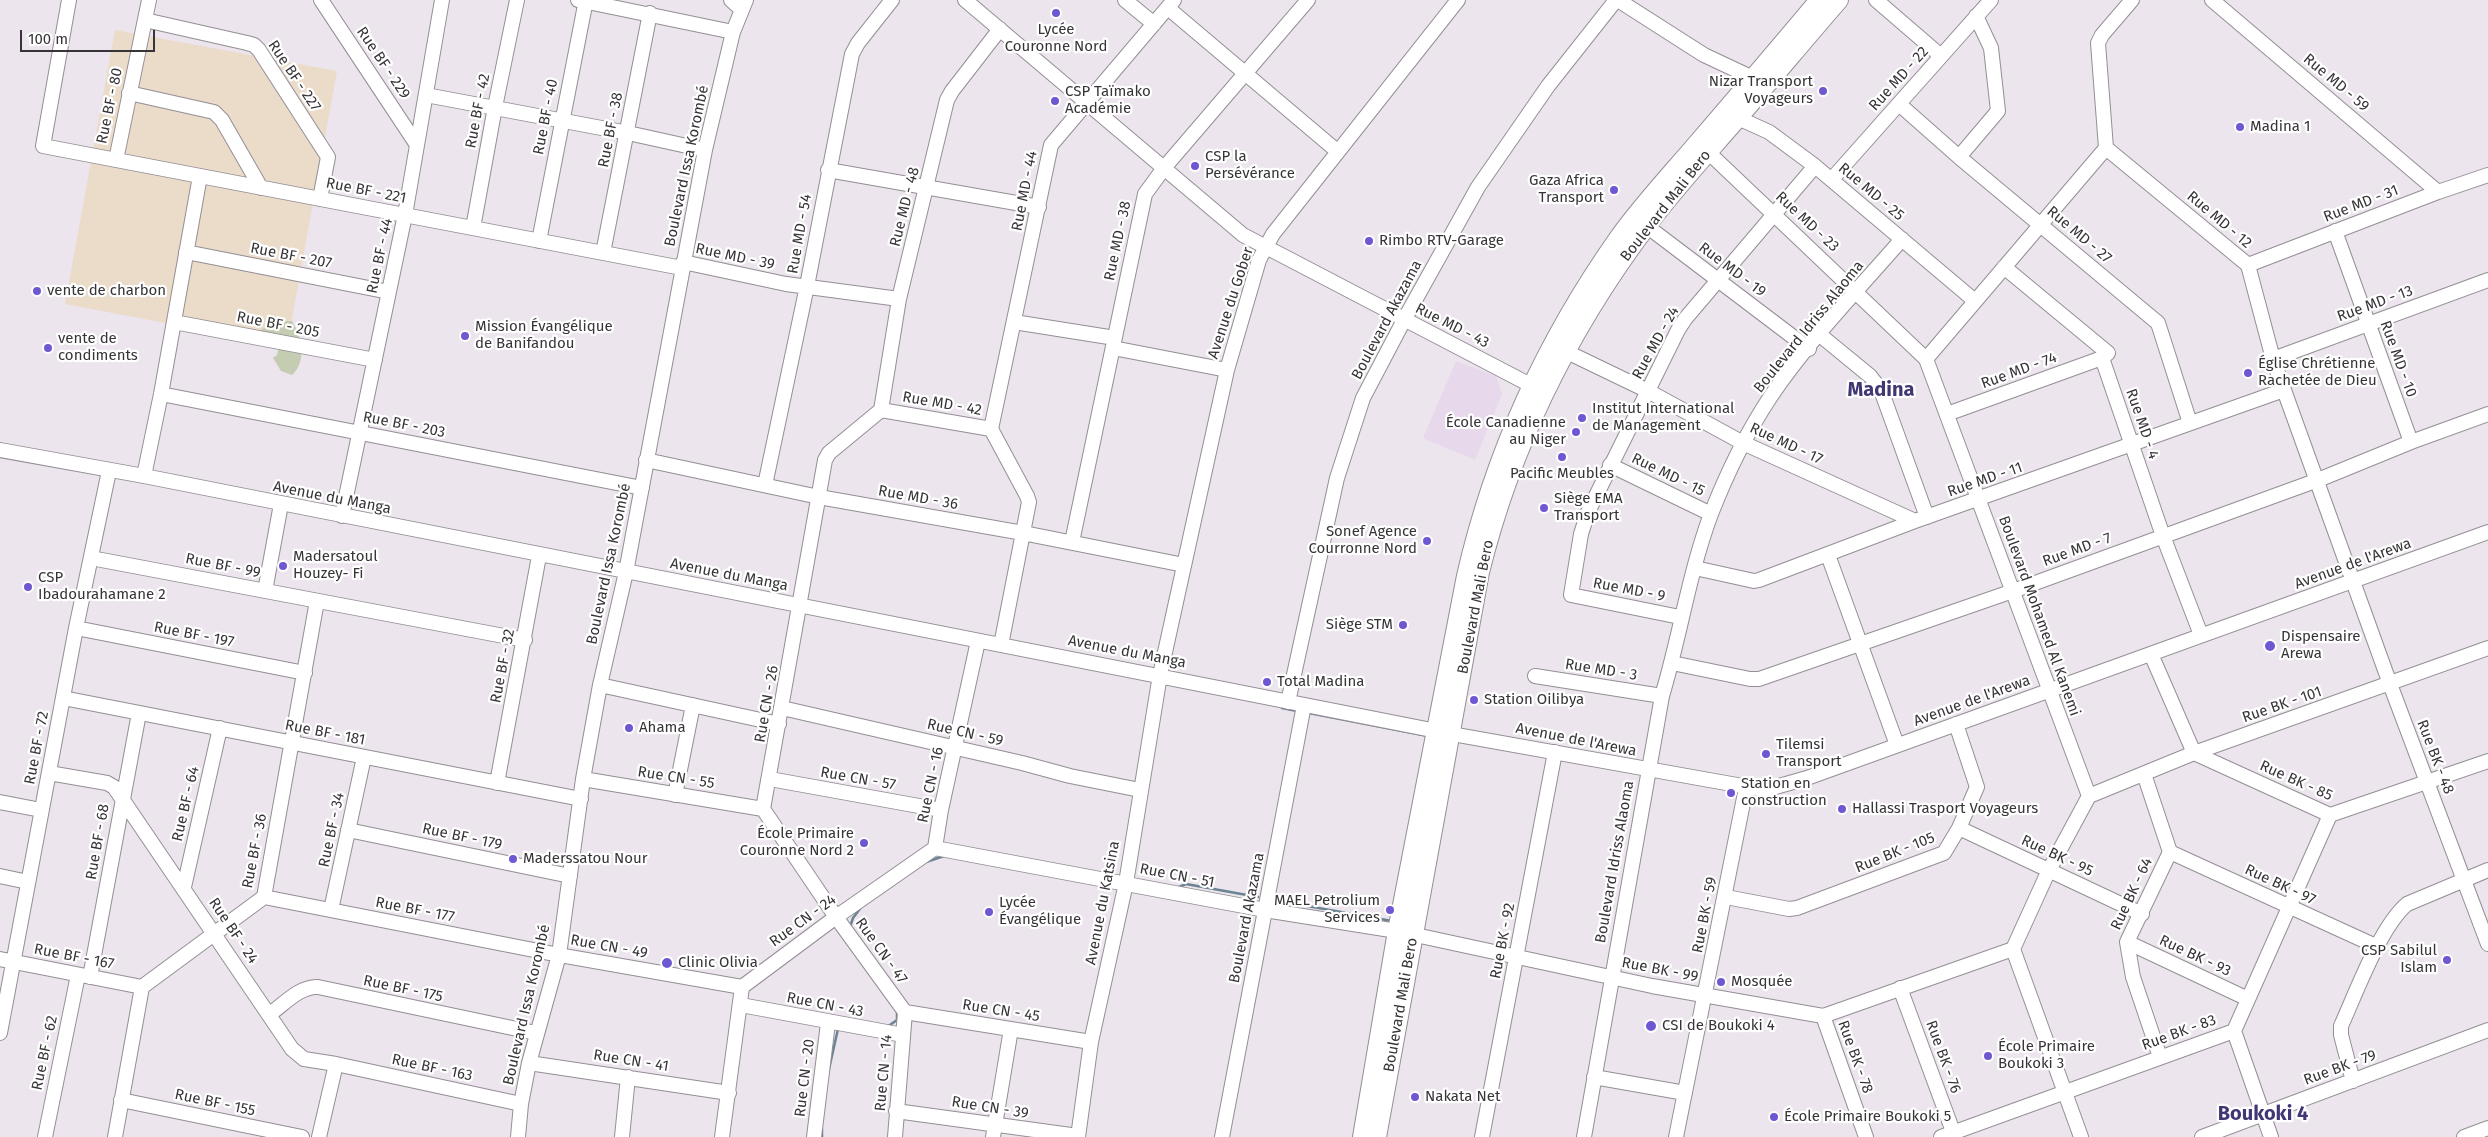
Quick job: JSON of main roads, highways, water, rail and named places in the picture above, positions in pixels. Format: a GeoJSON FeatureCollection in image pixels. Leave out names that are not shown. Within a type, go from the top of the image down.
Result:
{"type":"FeatureCollection","features":[{"type":"Feature","properties":{"kind":"main road","name":"Boulevard Mali Bero"},"geometry":{"type":"LineString","coordinates":[[1362,1137],[1445,732],[1466,576],[1479,520],[1494,477],[1538,388],[1554,343],[1592,280],[1641,221],[1753,78],[1820,0]]}},
{"type":"Feature","properties":{"kind":"main road","name":"Boulevard Mali Bero"},"geometry":{"type":"LineString","coordinates":[[1538,388],[1565,351],[1641,221],[1708,152],[1839,0]]}},
{"type":"Feature","properties":{"kind":"main road","name":"Boulevard Mali Bero"},"geometry":{"type":"LineString","coordinates":[[1377,1137],[1405,933]]}},
{"type":"Feature","properties":{"kind":"waterway"},"geometry":{"type":"LineString","coordinates":[[1282,708],[1297,711]]}},
{"type":"Feature","properties":{"kind":"waterway"},"geometry":{"type":"LineString","coordinates":[[1309,713],[1428,736]]}},
{"type":"Feature","properties":{"kind":"waterway"},"geometry":{"type":"LineString","coordinates":[[926,862],[944,856]]}},
{"type":"Feature","properties":{"kind":"waterway"},"geometry":{"type":"LineString","coordinates":[[1177,888],[1186,884],[1258,897]]}},
{"type":"Feature","properties":{"kind":"waterway"},"geometry":{"type":"LineString","coordinates":[[1273,900],[1392,921]]}},
{"type":"Feature","properties":{"kind":"waterway"},"geometry":{"type":"LineString","coordinates":[[850,927],[853,918],[862,906]]}},
{"type":"Feature","properties":{"kind":"waterway"},"geometry":{"type":"LineString","coordinates":[[887,1027],[897,1020],[897,1011]]}},
{"type":"Feature","properties":{"kind":"waterway"},"geometry":{"type":"LineString","coordinates":[[829,1069],[838,1029]]}},
{"type":"Feature","properties":{"kind":"waterway"},"geometry":{"type":"LineString","coordinates":[[822,1129],[822,1137]]}},
{"type":"Feature","properties":{"kind":"place","name":"Lycée Couronne Nord"},"geometry":{"type":"Point","coordinates":[1056,13]}},
{"type":"Feature","properties":{"kind":"place","name":"Nizar Transport Voyageurs"},"geometry":{"type":"Point","coordinates":[1823,91]}},
{"type":"Feature","properties":{"kind":"place","name":"CSP Taïmako Académie"},"geometry":{"type":"Point","coordinates":[1055,101]}},
{"type":"Feature","properties":{"kind":"place","name":"Madina 1"},"geometry":{"type":"Point","coordinates":[2240,127]}},
{"type":"Feature","properties":{"kind":"place","name":"CSP la Persévérance"},"geometry":{"type":"Point","coordinates":[1195,166]}},
{"type":"Feature","properties":{"kind":"place","name":"Gaza Africa Transport"},"geometry":{"type":"Point","coordinates":[1614,190]}},
{"type":"Feature","properties":{"kind":"place","name":"Rimbo RTV-Garage"},"geometry":{"type":"Point","coordinates":[1369,241]}},
{"type":"Feature","properties":{"kind":"place","name":"vente de charbon"},"geometry":{"type":"Point","coordinates":[37,291]}},
{"type":"Feature","properties":{"kind":"place","name":"Mission Évangélique de Banifandou"},"geometry":{"type":"Point","coordinates":[465,336]}},
{"type":"Feature","properties":{"kind":"place","name":"vente de condiments"},"geometry":{"type":"Point","coordinates":[48,348]}},
{"type":"Feature","properties":{"kind":"place","name":"Église Chrétienne Rachetée de Dieu"},"geometry":{"type":"Point","coordinates":[2248,373]}},
{"type":"Feature","properties":{"kind":"place","name":"Institut International de Management"},"geometry":{"type":"Point","coordinates":[1582,418]}},
{"type":"Feature","properties":{"kind":"place","name":"École Canadienne au Niger"},"geometry":{"type":"Point","coordinates":[1576,432]}},
{"type":"Feature","properties":{"kind":"place","name":"Pacific Meubles"},"geometry":{"type":"Point","coordinates":[1562,457]}},
{"type":"Feature","properties":{"kind":"place","name":"Siège EMA Transport"},"geometry":{"type":"Point","coordinates":[1544,508]}},
{"type":"Feature","properties":{"kind":"place","name":"Sonef Agence Courronne Nord"},"geometry":{"type":"Point","coordinates":[1427,541]}},
{"type":"Feature","properties":{"kind":"place","name":"Madersatoul Houzey- Fi"},"geometry":{"type":"Point","coordinates":[283,566]}},
{"type":"Feature","properties":{"kind":"place","name":"CSP Ibadourahamane 2"},"geometry":{"type":"Point","coordinates":[28,587]}},
{"type":"Feature","properties":{"kind":"place","name":"Siège STM"},"geometry":{"type":"Point","coordinates":[1403,625]}},
{"type":"Feature","properties":{"kind":"place","name":"Dispensaire Arewa"},"geometry":{"type":"Point","coordinates":[2270,646]}},
{"type":"Feature","properties":{"kind":"place","name":"Total Madina"},"geometry":{"type":"Point","coordinates":[1267,682]}},
{"type":"Feature","properties":{"kind":"place","name":"Station Oilibya"},"geometry":{"type":"Point","coordinates":[1474,700]}},
{"type":"Feature","properties":{"kind":"place","name":"Ahama"},"geometry":{"type":"Point","coordinates":[629,728]}},
{"type":"Feature","properties":{"kind":"place","name":"Tilemsi Transport"},"geometry":{"type":"Point","coordinates":[1766,754]}},
{"type":"Feature","properties":{"kind":"place","name":"Station en construction"},"geometry":{"type":"Point","coordinates":[1731,793]}},
{"type":"Feature","properties":{"kind":"place","name":"Hallassi Trasport Voyageurs"},"geometry":{"type":"Point","coordinates":[1842,809]}},
{"type":"Feature","properties":{"kind":"place","name":"École Primaire Couronne Nord 2"},"geometry":{"type":"Point","coordinates":[864,843]}},
{"type":"Feature","properties":{"kind":"place","name":"Maderssatou Nour"},"geometry":{"type":"Point","coordinates":[513,859]}},
{"type":"Feature","properties":{"kind":"place","name":"MAEL Petrolium Services"},"geometry":{"type":"Point","coordinates":[1390,910]}},
{"type":"Feature","properties":{"kind":"place","name":"Lycée Évangélique"},"geometry":{"type":"Point","coordinates":[989,912]}},
{"type":"Feature","properties":{"kind":"place","name":"CSP Sabilul Islam"},"geometry":{"type":"Point","coordinates":[2447,960]}},
{"type":"Feature","properties":{"kind":"place","name":"Clinic Olivia"},"geometry":{"type":"Point","coordinates":[667,963]}},
{"type":"Feature","properties":{"kind":"place","name":"Mosquée"},"geometry":{"type":"Point","coordinates":[1721,982]}},
{"type":"Feature","properties":{"kind":"place","name":"CSI de Boukoki 4"},"geometry":{"type":"Point","coordinates":[1651,1026]}},
{"type":"Feature","properties":{"kind":"place","name":"École Primaire Boukoki 3"},"geometry":{"type":"Point","coordinates":[1988,1056]}},
{"type":"Feature","properties":{"kind":"place","name":"Nakata Net"},"geometry":{"type":"Point","coordinates":[1415,1097]}},
{"type":"Feature","properties":{"kind":"place","name":"École Primaire Boukoki 5"},"geometry":{"type":"Point","coordinates":[1774,1117]}},
{"type":"Feature","properties":{"kind":"district","name":"Madina"},"geometry":{"type":"Point","coordinates":[1881,390]}},
{"type":"Feature","properties":{"kind":"district","name":"Boukoki 4"},"geometry":{"type":"Point","coordinates":[2263,1114]}}]}
